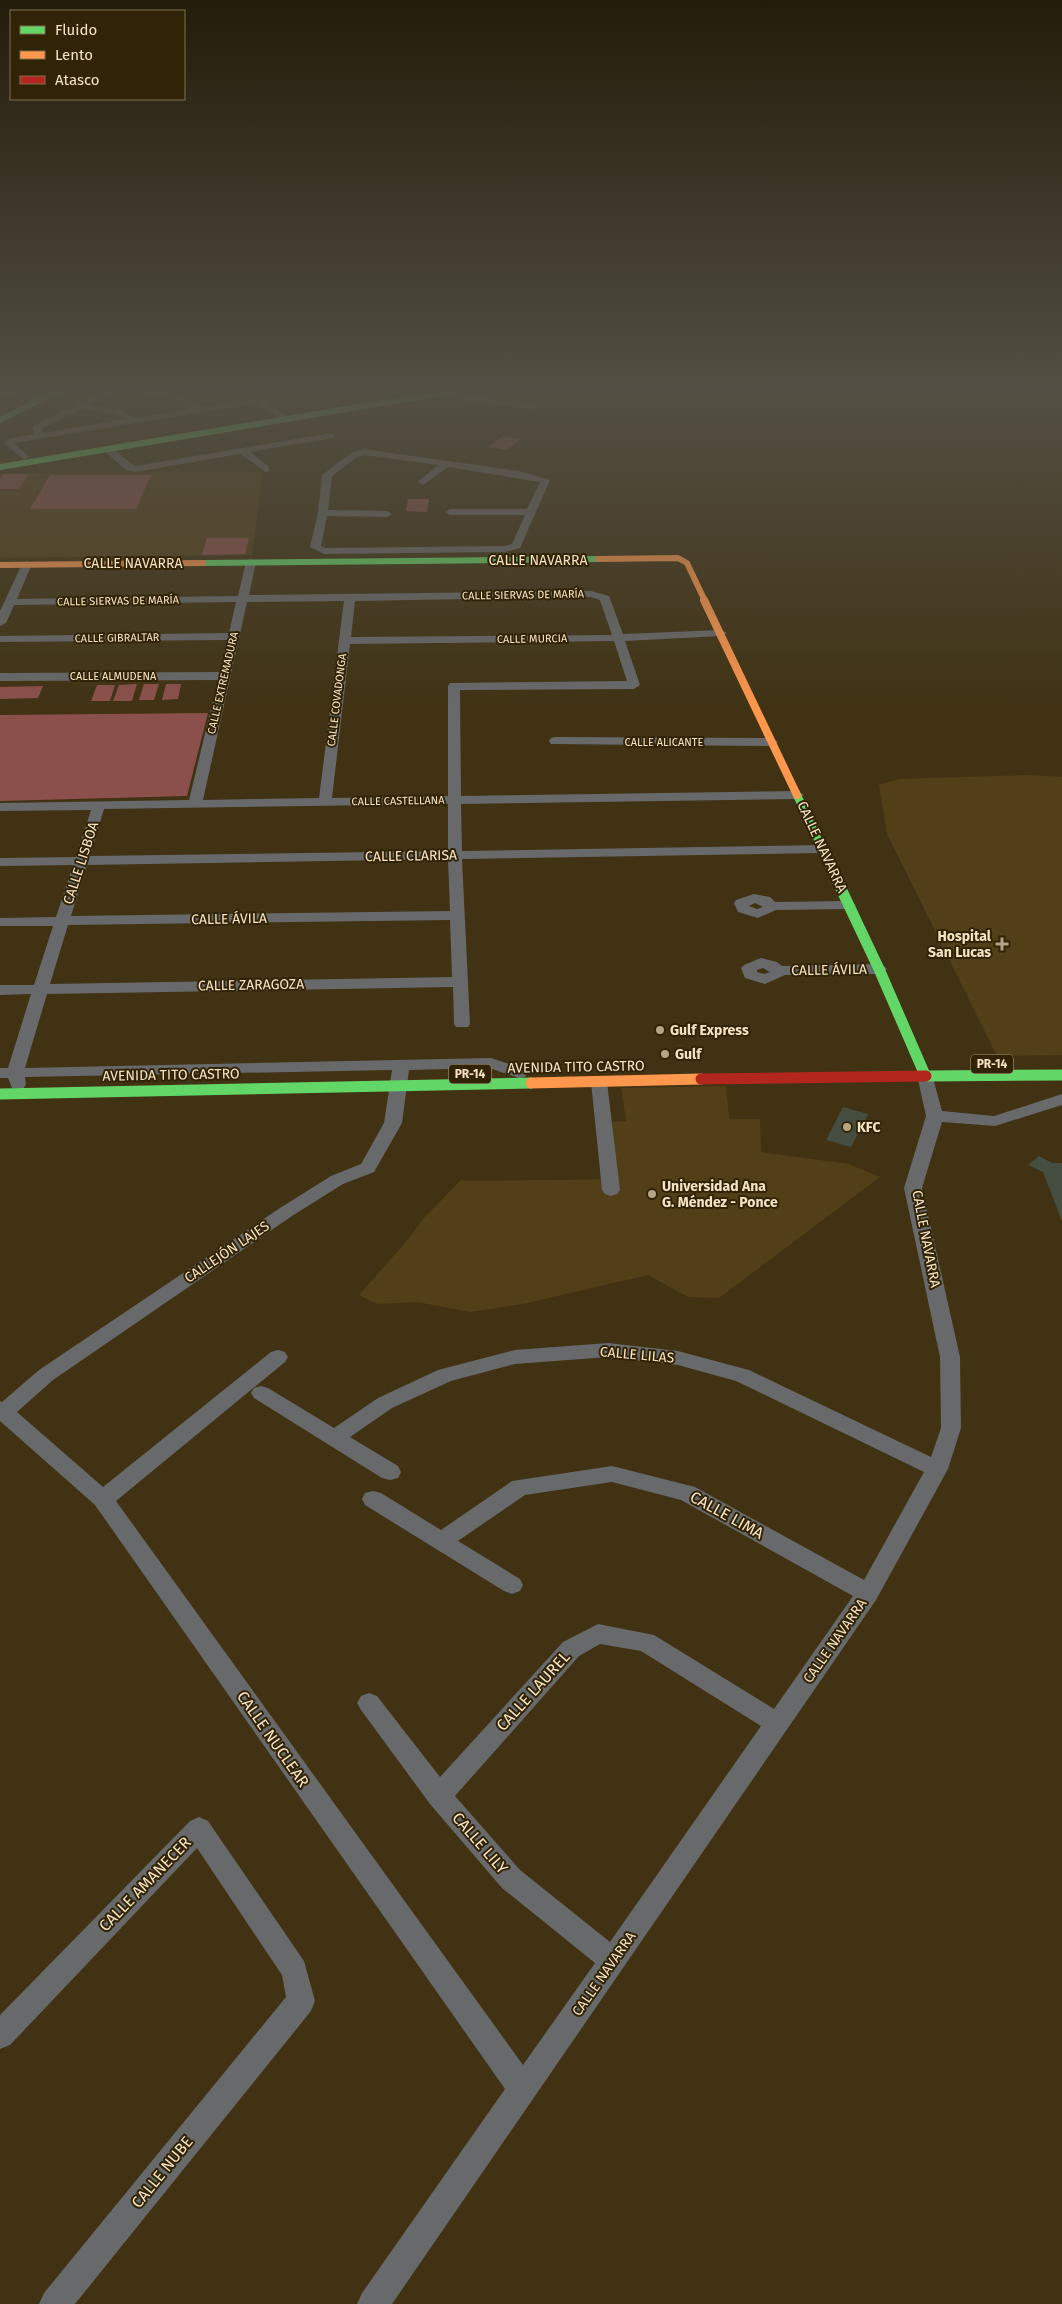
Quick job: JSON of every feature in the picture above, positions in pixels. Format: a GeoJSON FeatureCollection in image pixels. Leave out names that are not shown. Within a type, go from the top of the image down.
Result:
{"type":"FeatureCollection","features":[{"type":"Feature","properties":{"kind":"street"},"geometry":{"type":"LineString","coordinates":[[324,495],[323,513],[315,547],[324,551],[399,555],[505,549],[516,546],[539,495]]}},
{"type":"Feature","properties":{"kind":"street"},"geometry":{"type":"LineString","coordinates":[[450,512],[530,512]]}},
{"type":"Feature","properties":{"kind":"street"},"geometry":{"type":"LineString","coordinates":[[323,513],[388,514]]}},
{"type":"Feature","properties":{"kind":"street","name":"CALLE NAVARRA"},"geometry":{"type":"LineString","coordinates":[[0,565],[251,562],[399,555],[678,558],[687,563],[849,905],[924,1070],[935,1116],[914,1188],[950,1357],[951,1428],[937,1469],[868,1593],[373,2304]]}},
{"type":"Feature","properties":{"kind":"street","name":"CALLE EXTREMADURA"},"geometry":{"type":"LineString","coordinates":[[195,804],[251,562]]}},
{"type":"Feature","properties":{"kind":"street"},"geometry":{"type":"LineString","coordinates":[[0,623],[27,564]]}},
{"type":"Feature","properties":{"kind":"street","name":"CALLE SIERVAS DE MARÍA"},"geometry":{"type":"LineString","coordinates":[[10,602],[600,595],[605,598],[634,684],[454,686],[455,855],[462,1024]]}},
{"type":"Feature","properties":{"kind":"street","name":"CALLE COVADONGA"},"geometry":{"type":"LineString","coordinates":[[325,802],[350,598]]}},
{"type":"Feature","properties":{"kind":"street","name":"CALLE MURCIA"},"geometry":{"type":"LineString","coordinates":[[344,641],[618,638],[721,633]]}},
{"type":"Feature","properties":{"kind":"street","name":"CALLE GIBRALTAR"},"geometry":{"type":"LineString","coordinates":[[0,639],[234,636]]}},
{"type":"Feature","properties":{"kind":"street","name":"CALLE ALMUDENA"},"geometry":{"type":"LineString","coordinates":[[0,677],[225,676]]}},
{"type":"Feature","properties":{"kind":"street","name":"CALLE ALICANTE"},"geometry":{"type":"LineString","coordinates":[[555,741],[772,742]]}},
{"type":"Feature","properties":{"kind":"street","name":"CALLE CASTELLANA"},"geometry":{"type":"LineString","coordinates":[[0,807],[797,795]]}},
{"type":"Feature","properties":{"kind":"street","name":"CALLE LISBOA"},"geometry":{"type":"LineString","coordinates":[[62,921],[99,805]]}},
{"type":"Feature","properties":{"kind":"street","name":"CALLE CLARISA"},"geometry":{"type":"LineString","coordinates":[[0,862],[822,850]]}},
{"type":"Feature","properties":{"kind":"street"},"geometry":{"type":"LineString","coordinates":[[770,906],[849,905]]}},
{"type":"Feature","properties":{"kind":"street","name":"CALLE ÁVILA"},"geometry":{"type":"LineString","coordinates":[[0,922],[457,915]]}},
{"type":"Feature","properties":{"kind":"street"},"geometry":{"type":"LineString","coordinates":[[0,1094],[14,1081],[62,921]]}},
{"type":"Feature","properties":{"kind":"street","name":"CALLE ÁVILA"},"geometry":{"type":"LineString","coordinates":[[778,971],[879,970]]}},
{"type":"Feature","properties":{"kind":"street","name":"CALLE ZARAGOZA"},"geometry":{"type":"LineString","coordinates":[[0,990],[460,982]]}},
{"type":"Feature","properties":{"kind":"street","name":"AVENIDA TITO CASTRO"},"geometry":{"type":"LineString","coordinates":[[399,1075],[599,1082],[1062,1063]]}},
{"type":"Feature","properties":{"kind":"street"},"geometry":{"type":"LineString","coordinates":[[0,1083],[14,1081],[399,1075],[424,1065],[491,1064],[519,1073]]}},
{"type":"Feature","properties":{"kind":"street","name":"AVENIDA TITO CASTRO"},"geometry":{"type":"LineString","coordinates":[[399,1075],[924,1070],[1062,1075]]}},
{"type":"Feature","properties":{"kind":"street","name":"CALLEJÓN LAJES"},"geometry":{"type":"LineString","coordinates":[[2,1410],[46,1375],[278,1217],[337,1180],[368,1168],[393,1123],[399,1075]]}},
{"type":"Feature","properties":{"kind":"street"},"geometry":{"type":"LineString","coordinates":[[599,1082],[611,1190]]}},
{"type":"Feature","properties":{"kind":"street"},"geometry":{"type":"LineString","coordinates":[[935,1116],[995,1121],[1062,1099]]}},
{"type":"Feature","properties":{"kind":"street","name":"CALLE LILAS"},"geometry":{"type":"LineString","coordinates":[[334,1438],[385,1403],[446,1375],[515,1356],[608,1350],[678,1358],[742,1375],[937,1469]]}},
{"type":"Feature","properties":{"kind":"street"},"geometry":{"type":"LineString","coordinates":[[103,1499],[278,1357]]}},
{"type":"Feature","properties":{"kind":"street"},"geometry":{"type":"LineString","coordinates":[[261,1393],[390,1472]]}},
{"type":"Feature","properties":{"kind":"street","name":"CALLE NUCLEAR"},"geometry":{"type":"LineString","coordinates":[[2,1410],[103,1499],[523,2090]]}},
{"type":"Feature","properties":{"kind":"street","name":"CALLE LIMA"},"geometry":{"type":"LineString","coordinates":[[441,1541],[520,1487],[612,1474],[687,1493],[868,1593]]}},
{"type":"Feature","properties":{"kind":"street"},"geometry":{"type":"LineString","coordinates":[[372,1499],[512,1585]]}},
{"type":"Feature","properties":{"kind":"street","name":"CALLE LAUREL"},"geometry":{"type":"LineString","coordinates":[[439,1796],[571,1649],[598,1634],[646,1642],[778,1724]]}},
{"type":"Feature","properties":{"kind":"street","name":"CALLE LILY"},"geometry":{"type":"LineString","coordinates":[[369,1703],[439,1796],[512,1880],[613,1961]]}},
{"type":"Feature","properties":{"kind":"street","name":"CALLE AMANECER"},"geometry":{"type":"LineString","coordinates":[[0,2035],[199,1829],[294,1970],[301,2001],[269,2041]]}},
{"type":"Feature","properties":{"kind":"street","name":"CALLE NUBE"},"geometry":{"type":"LineString","coordinates":[[55,2304],[269,2041]]}},
{"type":"Feature","properties":{"kind":"shaded area"},"geometry":{"type":"Polygon","coordinates":[[[0,495],[260,495],[252,555],[0,558],[0,495]]]}},
{"type":"Feature","properties":{"kind":"shaded area"},"geometry":{"type":"Polygon","coordinates":[[[39,495],[142,495],[136,509],[30,509],[39,495]]]}},
{"type":"Feature","properties":{"kind":"shaded area"},"geometry":{"type":"Polygon","coordinates":[[[408,499],[429,499],[427,512],[406,511],[408,499]]]}},
{"type":"Feature","properties":{"kind":"shaded area"},"geometry":{"type":"Polygon","coordinates":[[[207,538],[249,538],[245,554],[202,555],[207,538]]]}},
{"type":"Feature","properties":{"kind":"shaded area"},"geometry":{"type":"Polygon","coordinates":[[[137,684],[132,701],[113,701],[119,685],[137,684]]]}},
{"type":"Feature","properties":{"kind":"shaded area"},"geometry":{"type":"Polygon","coordinates":[[[144,684],[159,684],[154,700],[139,700],[144,684]]]}},
{"type":"Feature","properties":{"kind":"shaded area"},"geometry":{"type":"Polygon","coordinates":[[[166,684],[181,684],[178,699],[162,700],[166,684]]]}},
{"type":"Feature","properties":{"kind":"shaded area"},"geometry":{"type":"Polygon","coordinates":[[[97,685],[115,685],[110,701],[91,701],[97,685]]]}},
{"type":"Feature","properties":{"kind":"shaded area"},"geometry":{"type":"Polygon","coordinates":[[[43,686],[38,698],[0,699],[0,687],[43,686]]]}},
{"type":"Feature","properties":{"kind":"shaded area"},"geometry":{"type":"Polygon","coordinates":[[[208,713],[187,796],[0,801],[0,715],[208,713]]]}},
{"type":"Feature","properties":{"kind":"shaded area","name":"Hospital San Lucas"},"geometry":{"type":"Polygon","coordinates":[[[1029,775],[1062,777],[1062,1055],[997,1056],[887,834],[879,785],[899,779],[1029,775]]]}},
{"type":"Feature","properties":{"kind":"shaded area","name":"Universidad Ana G. Méndez - Ponce"},"geometry":{"type":"Polygon","coordinates":[[[726,1086],[729,1119],[760,1119],[761,1152],[849,1164],[880,1177],[719,1298],[688,1297],[648,1275],[523,1304],[470,1312],[417,1302],[377,1304],[359,1295],[406,1242],[424,1218],[462,1179],[464,1181],[617,1179],[612,1122],[626,1121],[621,1088],[726,1086]]]}},
{"type":"Feature","properties":{"kind":"building","name":"KFC"},"geometry":{"type":"Polygon","coordinates":[[[843,1107],[868,1114],[851,1147],[826,1140],[843,1107]]]}},
{"type":"Feature","properties":{"kind":"building"},"geometry":{"type":"Polygon","coordinates":[[[1039,1156],[1052,1163],[1062,1163],[1062,1221],[1043,1172],[1028,1165],[1039,1156]]]}},
{"type":"Feature","properties":{"kind":"traffic: fast"},"geometry":{"type":"LineString","coordinates":[[203,563],[598,559]]}},
{"type":"Feature","properties":{"kind":"traffic: fast"},"geometry":{"type":"LineString","coordinates":[[797,795],[879,969],[925,1075]]}},
{"type":"Feature","properties":{"kind":"traffic: fast"},"geometry":{"type":"LineString","coordinates":[[926,1076],[1062,1075]]}},
{"type":"Feature","properties":{"kind":"traffic: fast"},"geometry":{"type":"LineString","coordinates":[[0,1094],[531,1083]]}},
{"type":"Feature","properties":{"kind":"traffic: slow"},"geometry":{"type":"LineString","coordinates":[[598,559],[678,558],[687,563],[797,795]]}},
{"type":"Feature","properties":{"kind":"traffic: slow"},"geometry":{"type":"LineString","coordinates":[[0,565],[203,563]]}},
{"type":"Feature","properties":{"kind":"traffic: slow"},"geometry":{"type":"LineString","coordinates":[[531,1083],[701,1079]]}},
{"type":"Feature","properties":{"kind":"traffic: jam"},"geometry":{"type":"LineString","coordinates":[[701,1079],[926,1076]]}},
{"type":"Feature","properties":{"kind":"place","name":"Hospital San Lucas"},"geometry":{"type":"Point","coordinates":[1002,944]}},
{"type":"Feature","properties":{"kind":"place","name":"Gulf Express"},"geometry":{"type":"Point","coordinates":[660,1030]}},
{"type":"Feature","properties":{"kind":"place","name":"Gulf"},"geometry":{"type":"Point","coordinates":[665,1054]}},
{"type":"Feature","properties":{"kind":"place","name":"KFC"},"geometry":{"type":"Point","coordinates":[847,1127]}},
{"type":"Feature","properties":{"kind":"place","name":"Universidad Ana G. Méndez - Ponce"},"geometry":{"type":"Point","coordinates":[652,1194]}}]}
